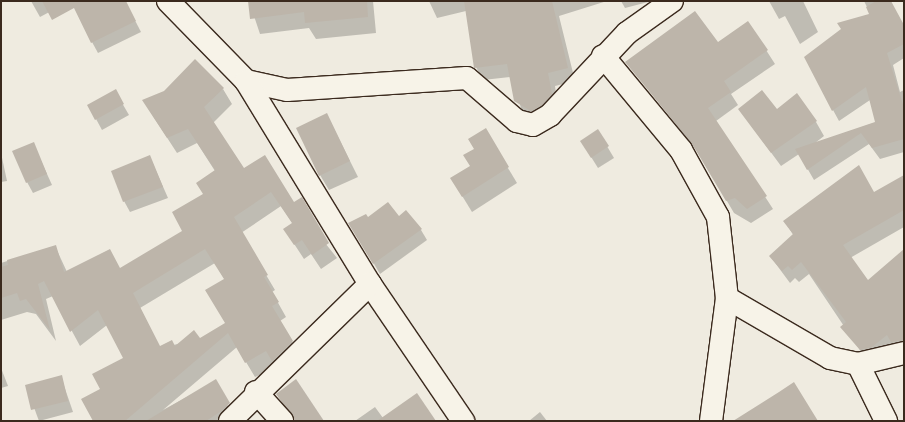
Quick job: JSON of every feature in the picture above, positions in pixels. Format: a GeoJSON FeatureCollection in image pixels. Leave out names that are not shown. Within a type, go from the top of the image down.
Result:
{"type":"FeatureCollection","features":[{"type":"Feature","properties":{"kind":"street"},"geometry":{"type":"LineString","coordinates":[[168,1],[246,81],[370,284],[463,421]]}},
{"type":"Feature","properties":{"kind":"street"},"geometry":{"type":"LineString","coordinates":[[246,81],[287,90],[467,78],[517,120],[533,125],[550,114],[603,56],[672,1]]}},
{"type":"Feature","properties":{"kind":"street"},"geometry":{"type":"LineString","coordinates":[[603,56],[681,150],[718,216],[727,298],[711,421]]}},
{"type":"Feature","properties":{"kind":"street"},"geometry":{"type":"LineString","coordinates":[[230,421],[256,392],[314,344],[370,284]]}},
{"type":"Feature","properties":{"kind":"street"},"geometry":{"type":"LineString","coordinates":[[727,298],[830,358],[858,364],[904,353]]}},
{"type":"Feature","properties":{"kind":"street"},"geometry":{"type":"LineString","coordinates":[[858,364],[886,421]]}},
{"type":"Feature","properties":{"kind":"street"},"geometry":{"type":"LineString","coordinates":[[256,392],[282,421]]}},
{"type":"Feature","properties":{"kind":"building"},"geometry":{"type":"Polygon","coordinates":[[[42,1],[126,1],[136,21],[91,43],[74,8],[52,20],[42,1]]]}},
{"type":"Feature","properties":{"kind":"building"},"geometry":{"type":"Polygon","coordinates":[[[248,1],[367,1],[368,17],[305,23],[304,12],[250,19],[248,1]]]}},
{"type":"Feature","properties":{"kind":"building"},"geometry":{"type":"Polygon","coordinates":[[[464,1],[552,1],[568,68],[548,73],[552,94],[542,105],[531,111],[514,101],[507,64],[474,68],[464,1]]]}},
{"type":"Feature","properties":{"kind":"building"},"geometry":{"type":"Polygon","coordinates":[[[876,1],[891,1],[904,25],[904,44],[887,53],[904,108],[904,139],[872,148],[861,133],[807,170],[795,149],[875,122],[866,87],[832,111],[804,57],[841,29],[837,23],[869,14],[866,7],[876,1]]]}},
{"type":"Feature","properties":{"kind":"building"},"geometry":{"type":"Polygon","coordinates":[[[695,11],[718,42],[748,21],[768,50],[724,81],[731,92],[708,108],[767,196],[747,209],[735,198],[726,201],[691,142],[625,62],[695,11]]]}},
{"type":"Feature","properties":{"kind":"building"},"geometry":{"type":"Polygon","coordinates":[[[195,59],[224,88],[204,107],[244,168],[265,155],[294,202],[302,197],[329,243],[312,255],[302,240],[294,245],[283,229],[292,223],[271,192],[234,217],[268,275],[264,277],[279,302],[272,306],[293,341],[272,361],[266,351],[245,363],[228,333],[125,421],[93,421],[81,399],[100,389],[92,374],[123,358],[98,310],[70,332],[44,281],[38,284],[50,330],[26,299],[20,301],[17,293],[1,298],[1,267],[8,265],[7,260],[56,245],[64,272],[110,249],[120,268],[182,231],[172,212],[203,194],[196,183],[215,170],[188,129],[167,138],[142,100],[164,91],[195,59]],[[205,249],[133,293],[160,346],[172,340],[175,346],[194,330],[200,338],[225,323],[205,290],[224,279],[205,249]]]}},
{"type":"Feature","properties":{"kind":"building"},"geometry":{"type":"Polygon","coordinates":[[[116,89],[124,104],[95,120],[87,105],[116,89]]]}},
{"type":"Feature","properties":{"kind":"building"},"geometry":{"type":"Polygon","coordinates":[[[762,90],[777,109],[797,93],[817,121],[771,153],[738,109],[762,90]]]}},
{"type":"Feature","properties":{"kind":"building"},"geometry":{"type":"Polygon","coordinates":[[[327,113],[350,161],[319,176],[296,128],[327,113]]]}},
{"type":"Feature","properties":{"kind":"building"},"geometry":{"type":"Polygon","coordinates":[[[486,128],[509,167],[462,197],[450,178],[470,166],[463,155],[474,149],[468,139],[486,128]]]}},
{"type":"Feature","properties":{"kind":"building"},"geometry":{"type":"Polygon","coordinates":[[[598,129],[609,146],[591,158],[580,141],[598,129]]]}},
{"type":"Feature","properties":{"kind":"building"},"geometry":{"type":"Polygon","coordinates":[[[34,142],[47,174],[26,183],[12,151],[34,142]]]}},
{"type":"Feature","properties":{"kind":"building"},"geometry":{"type":"Polygon","coordinates":[[[150,155],[163,187],[123,202],[111,171],[150,155]]]}},
{"type":"Feature","properties":{"kind":"building"},"geometry":{"type":"Polygon","coordinates":[[[859,165],[874,192],[904,175],[904,210],[843,245],[868,280],[904,249],[904,340],[891,342],[887,335],[872,347],[860,350],[840,327],[846,322],[801,262],[792,270],[788,266],[782,271],[769,256],[793,234],[783,221],[859,165]]]}},
{"type":"Feature","properties":{"kind":"building"},"geometry":{"type":"Polygon","coordinates":[[[388,202],[399,216],[406,210],[422,229],[373,264],[348,223],[366,214],[368,217],[388,202]]]}},
{"type":"Feature","properties":{"kind":"building"},"geometry":{"type":"Polygon","coordinates":[[[62,375],[68,401],[31,410],[25,385],[62,375]]]}},
{"type":"Feature","properties":{"kind":"building"},"geometry":{"type":"Polygon","coordinates":[[[216,379],[230,403],[206,421],[146,421],[216,379]]]}},
{"type":"Feature","properties":{"kind":"building"},"geometry":{"type":"Polygon","coordinates":[[[296,379],[324,421],[295,421],[276,394],[296,379]]]}},
{"type":"Feature","properties":{"kind":"building"},"geometry":{"type":"Polygon","coordinates":[[[794,382],[818,421],[733,421],[779,392],[794,382]]]}},
{"type":"Feature","properties":{"kind":"building"},"geometry":{"type":"Polygon","coordinates":[[[417,393],[436,421],[377,421],[417,393]]]}}]}
